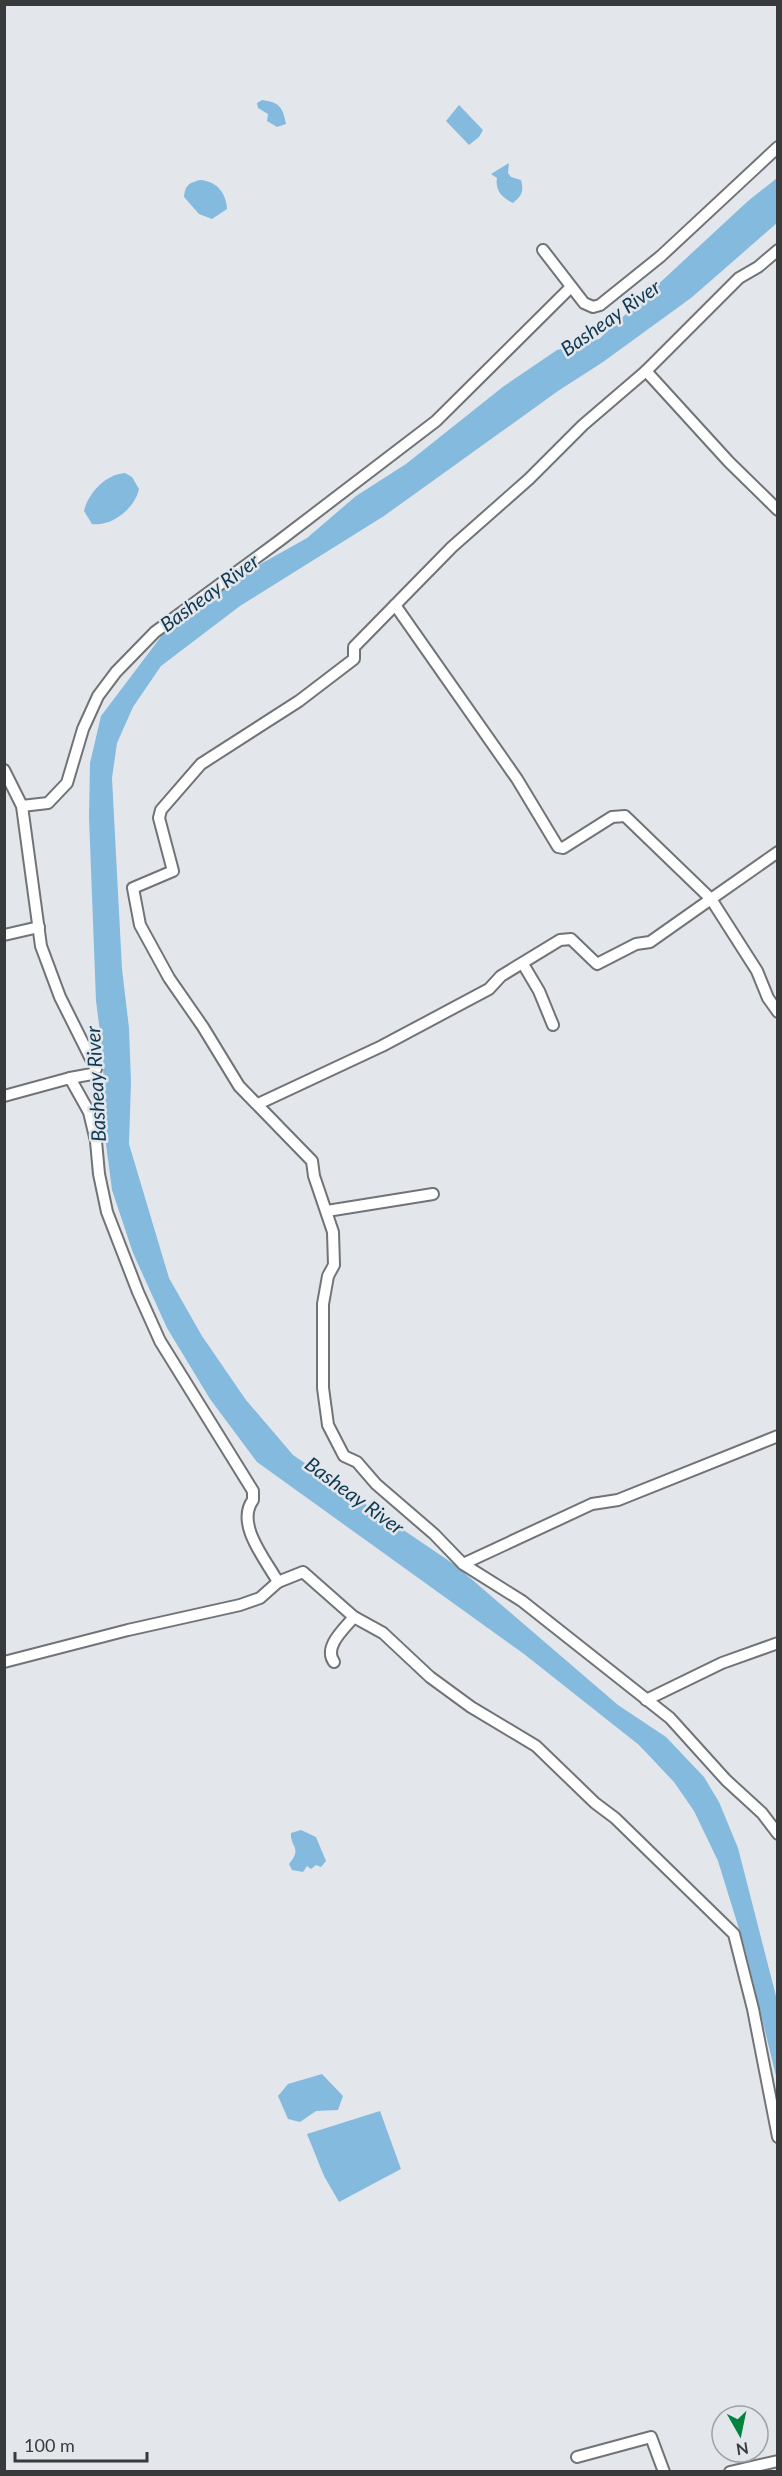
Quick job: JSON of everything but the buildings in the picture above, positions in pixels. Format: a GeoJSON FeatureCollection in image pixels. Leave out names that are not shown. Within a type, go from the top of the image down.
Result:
{"type":"FeatureCollection","features":[{"type":"Feature","properties":{"kind":"street"},"geometry":{"type":"LineString","coordinates":[[543,250],[584,303],[592,307],[600,305],[661,256],[777,147]]}},
{"type":"Feature","properties":{"kind":"street"},"geometry":{"type":"LineString","coordinates":[[777,250],[758,267],[739,278],[646,371],[583,425],[529,479],[452,547],[354,647],[354,659],[299,701],[201,764],[161,810],[159,818],[173,871],[133,888],[140,925],[168,978],[203,1027],[239,1086],[312,1161],[314,1176],[333,1232],[334,1265],[328,1276],[323,1304],[323,1389],[328,1425],[344,1456],[357,1461],[375,1484],[434,1534],[463,1564],[522,1601],[670,1718],[726,1779],[762,1813],[777,1834]]}},
{"type":"Feature","properties":{"kind":"street"},"geometry":{"type":"LineString","coordinates":[[22,806],[48,803],[67,783],[83,729],[98,696],[139,647],[155,632],[279,541],[436,420],[570,286]]}},
{"type":"Feature","properties":{"kind":"street"},"geometry":{"type":"LineString","coordinates":[[646,371],[729,462],[777,510]]}},
{"type":"Feature","properties":{"kind":"street"},"geometry":{"type":"LineString","coordinates":[[395,605],[517,779],[558,847],[563,848],[612,817],[625,816],[711,899],[758,971],[768,998],[777,1012]]}},
{"type":"Feature","properties":{"kind":"street"},"geometry":{"type":"LineString","coordinates":[[4,770],[22,806],[41,946],[60,997],[96,1069],[92,1074],[4,1096]]}},
{"type":"Feature","properties":{"kind":"street"},"geometry":{"type":"LineString","coordinates":[[258,1104],[382,1046],[481,994],[501,976],[567,938],[571,939],[597,964],[636,944],[650,942],[777,852]]}},
{"type":"Feature","properties":{"kind":"street"},"geometry":{"type":"LineString","coordinates":[[4,935],[39,927]]}},
{"type":"Feature","properties":{"kind":"street"},"geometry":{"type":"LineString","coordinates":[[523,964],[539,991],[553,1025]]}},
{"type":"Feature","properties":{"kind":"street"},"geometry":{"type":"LineString","coordinates":[[70,1078],[89,1112],[107,1212],[138,1292],[160,1341],[253,1491],[253,1500],[246,1515],[251,1534],[278,1582]]}},
{"type":"Feature","properties":{"kind":"street"},"geometry":{"type":"LineString","coordinates":[[327,1210],[433,1194]]}},
{"type":"Feature","properties":{"kind":"street"},"geometry":{"type":"LineString","coordinates":[[463,1564],[592,1504],[618,1500],[777,1436]]}},
{"type":"Feature","properties":{"kind":"street"},"geometry":{"type":"LineString","coordinates":[[4,1662],[128,1630],[240,1605],[260,1598],[278,1582],[303,1572],[354,1617],[383,1633],[430,1677],[471,1707],[536,1746],[595,1803],[615,1818],[734,1934],[753,2009],[777,2137]]}},
{"type":"Feature","properties":{"kind":"street"},"geometry":{"type":"LineString","coordinates":[[334,1662],[330,1657],[330,1648],[354,1617]]}},
{"type":"Feature","properties":{"kind":"street"},"geometry":{"type":"LineString","coordinates":[[646,1700],[722,1664],[777,1643]]}},
{"type":"Feature","properties":{"kind":"street"},"geometry":{"type":"LineString","coordinates":[[577,2457],[651,2437],[664,2472]]}},
{"type":"Feature","properties":{"kind":"street"},"geometry":{"type":"LineString","coordinates":[[730,2472],[777,2461]]}},
{"type":"Feature","properties":{"kind":"water"},"geometry":{"type":"Polygon","coordinates":[[[262,100],[279,106],[286,124],[277,127],[267,121],[268,114],[258,108],[257,103],[262,100]]]}},
{"type":"Feature","properties":{"kind":"water"},"geometry":{"type":"Polygon","coordinates":[[[459,105],[483,130],[479,137],[469,145],[446,121],[459,105]]]}},
{"type":"Feature","properties":{"kind":"water"},"geometry":{"type":"Polygon","coordinates":[[[509,163],[508,173],[511,177],[521,180],[522,187],[522,193],[513,203],[500,193],[497,178],[491,174],[509,163]]]}},
{"type":"Feature","properties":{"kind":"water"},"geometry":{"type":"Polygon","coordinates":[[[777,178],[777,223],[691,298],[384,516],[240,606],[161,666],[133,707],[117,743],[112,778],[122,969],[129,1028],[131,1082],[129,1144],[169,1278],[202,1336],[246,1400],[293,1455],[455,1565],[618,1705],[666,1737],[704,1777],[719,1802],[738,1848],[777,2000],[777,2080],[744,1945],[718,1861],[694,1811],[674,1782],[639,1745],[524,1654],[257,1462],[210,1399],[167,1328],[133,1253],[112,1190],[104,1129],[103,1055],[96,1001],[89,817],[90,763],[101,716],[163,634],[252,569],[307,538],[356,496],[406,464],[504,386],[557,350],[599,339],[748,201],[777,178]]]}},
{"type":"Feature","properties":{"kind":"water"},"geometry":{"type":"Polygon","coordinates":[[[200,180],[216,185],[225,198],[227,209],[212,219],[199,214],[184,197],[188,185],[200,180]]]}},
{"type":"Feature","properties":{"kind":"water"},"geometry":{"type":"Polygon","coordinates":[[[125,473],[132,477],[139,489],[133,503],[115,519],[92,524],[84,511],[89,498],[105,481],[125,473]]]}},
{"type":"Feature","properties":{"kind":"water"},"geometry":{"type":"Polygon","coordinates":[[[301,1830],[316,1837],[326,1861],[321,1867],[316,1865],[311,1869],[307,1866],[303,1872],[292,1870],[289,1864],[296,1851],[291,1833],[301,1830]]]}},
{"type":"Feature","properties":{"kind":"water"},"geometry":{"type":"Polygon","coordinates":[[[322,2074],[343,2096],[338,2110],[316,2111],[300,2122],[288,2119],[278,2096],[288,2084],[322,2074]]]}},
{"type":"Feature","properties":{"kind":"water"},"geometry":{"type":"Polygon","coordinates":[[[380,2111],[401,2169],[339,2202],[324,2176],[307,2134],[380,2111]]]}},
{"type":"Feature","properties":{"kind":"water label","name":"Basheay River"},"geometry":{"type":"Point","coordinates":[610,317]}},
{"type":"Feature","properties":{"kind":"water label","name":"Basheay River"},"geometry":{"type":"Point","coordinates":[209,592]}},
{"type":"Feature","properties":{"kind":"water label","name":"Basheay River"},"geometry":{"type":"Point","coordinates":[95,1084]}},
{"type":"Feature","properties":{"kind":"water label","name":"Basheay River"},"geometry":{"type":"Point","coordinates":[355,1495]}}]}
